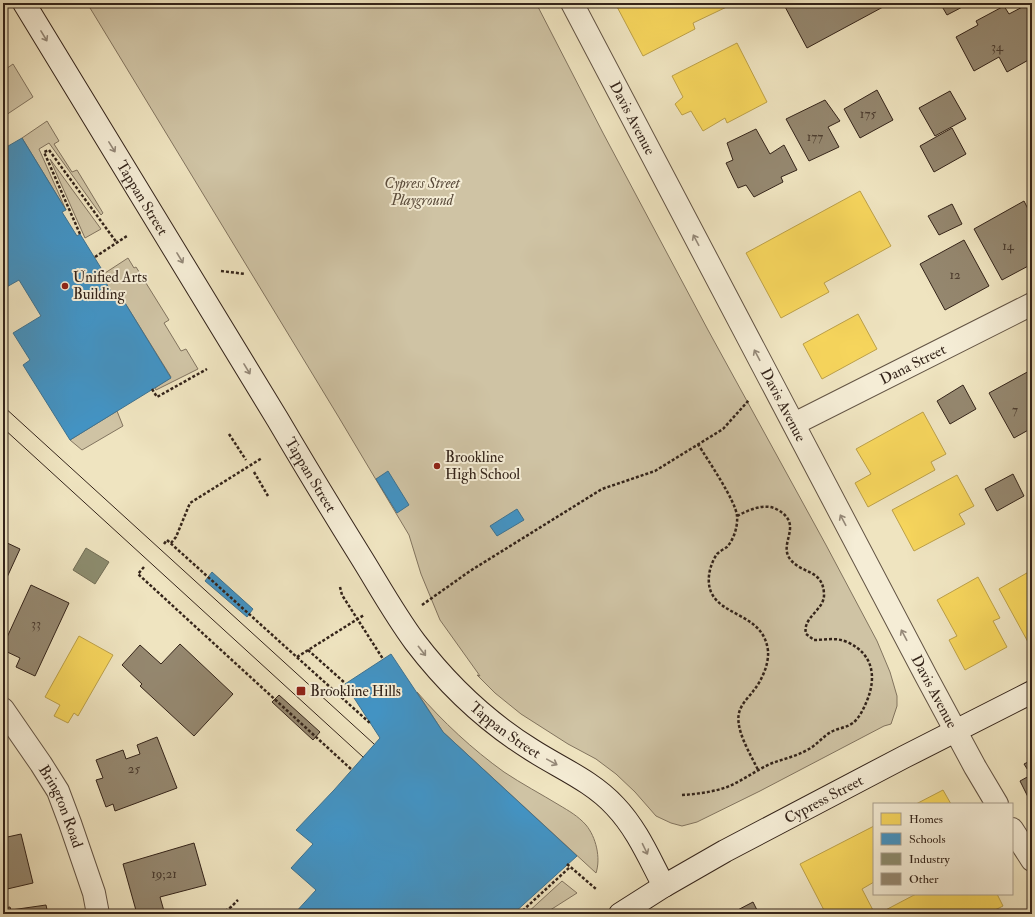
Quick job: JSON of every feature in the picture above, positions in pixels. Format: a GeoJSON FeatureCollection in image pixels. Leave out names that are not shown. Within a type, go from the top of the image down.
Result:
{"type":"FeatureCollection","features":[{"type":"Feature","properties":{"kind":"street","name":"Tappan Street"},"geometry":{"type":"LineString","coordinates":[[24,3],[358,552],[414,640],[439,672],[496,724],[532,750],[593,786],[613,803],[624,815],[641,841],[664,886]]}},
{"type":"Feature","properties":{"kind":"street","name":"Davis Avenue"},"geometry":{"type":"LineString","coordinates":[[572,3],[955,731],[996,803]]}},
{"type":"Feature","properties":{"kind":"street","name":"Dana Street"},"geometry":{"type":"LineString","coordinates":[[794,424],[1032,304]]}},
{"type":"Feature","properties":{"kind":"street","name":"Cypress Street"},"geometry":{"type":"LineString","coordinates":[[620,914],[664,886],[760,833],[1032,692]]}},
{"type":"Feature","properties":{"kind":"street","name":"Brington Road"},"geometry":{"type":"LineString","coordinates":[[3,709],[58,790],[94,892],[98,914]]}},
{"type":"Feature","properties":{"kind":"street"},"geometry":{"type":"LineString","coordinates":[[1013,831],[1032,860]]}},
{"type":"Feature","properties":{"kind":"path"},"geometry":{"type":"LineString","coordinates":[[80,234],[44,152],[49,150],[117,243]]}},
{"type":"Feature","properties":{"kind":"path"},"geometry":{"type":"LineString","coordinates":[[95,256],[127,236]]}},
{"type":"Feature","properties":{"kind":"path"},"geometry":{"type":"LineString","coordinates":[[217,270],[245,274]]}},
{"type":"Feature","properties":{"kind":"path"},"geometry":{"type":"LineString","coordinates":[[152,389],[157,397],[207,368]]}},
{"type":"Feature","properties":{"kind":"path"},"geometry":{"type":"LineString","coordinates":[[417,608],[470,571],[602,489],[655,471],[723,429],[751,397]]}},
{"type":"Feature","properties":{"kind":"path"},"geometry":{"type":"LineString","coordinates":[[229,434],[246,460]]}},
{"type":"Feature","properties":{"kind":"path"},"geometry":{"type":"LineString","coordinates":[[698,444],[733,502],[737,516],[736,528],[732,539],[718,554],[711,566],[709,582],[711,592],[718,602],[754,625],[761,632],[767,648],[767,659],[763,673],[757,686],[739,713],[740,727],[743,738],[758,770]]}},
{"type":"Feature","properties":{"kind":"path"},"geometry":{"type":"LineString","coordinates":[[171,543],[176,536],[190,503],[262,458]]}},
{"type":"Feature","properties":{"kind":"path"},"geometry":{"type":"LineString","coordinates":[[254,472],[268,496]]}},
{"type":"Feature","properties":{"kind":"path"},"geometry":{"type":"LineString","coordinates":[[682,795],[720,789],[772,763],[806,751],[830,733],[852,723],[860,715],[869,697],[873,682],[871,666],[863,654],[847,642],[833,639],[814,640],[806,634],[806,626],[808,621],[825,596],[823,585],[818,577],[794,564],[788,556],[787,546],[790,523],[786,515],[775,508],[767,506],[751,510],[737,516]]}},
{"type":"Feature","properties":{"kind":"path"},"geometry":{"type":"LineString","coordinates":[[164,544],[167,540],[171,543],[371,724]]}},
{"type":"Feature","properties":{"kind":"path"},"geometry":{"type":"LineString","coordinates":[[144,567],[138,574],[352,770]]}},
{"type":"Feature","properties":{"kind":"path"},"geometry":{"type":"LineString","coordinates":[[340,587],[342,595],[382,659]]}},
{"type":"Feature","properties":{"kind":"path"},"geometry":{"type":"LineString","coordinates":[[297,657],[358,619]]}},
{"type":"Feature","properties":{"kind":"path"},"geometry":{"type":"LineString","coordinates":[[308,650],[346,683]]}},
{"type":"Feature","properties":{"kind":"path"},"geometry":{"type":"LineString","coordinates":[[567,864],[596,889]]}},
{"type":"Feature","properties":{"kind":"path"},"geometry":{"type":"LineString","coordinates":[[519,914],[570,867]]}},
{"type":"Feature","properties":{"kind":"path"},"geometry":{"type":"LineString","coordinates":[[220,914],[231,907],[238,900]]}},
{"type":"Feature","properties":{"kind":"green space","name":"Cypress Street Playground"},"geometry":{"type":"Polygon","coordinates":[[[87,3],[536,3],[603,133],[708,330],[877,641],[890,672],[897,696],[897,706],[891,724],[884,726],[697,822],[682,826],[656,816],[635,792],[616,774],[596,759],[568,744],[521,714],[495,693],[477,675],[480,676],[440,620],[421,574],[409,535],[87,3]]]}},
{"type":"Feature","properties":{"kind":"green space"},"geometry":{"type":"Polygon","coordinates":[[[13,64],[33,97],[3,117],[3,71],[13,64]]]}},
{"type":"Feature","properties":{"kind":"green space"},"geometry":{"type":"Polygon","coordinates":[[[47,121],[59,141],[54,144],[72,172],[77,170],[103,213],[101,215],[49,143],[39,149],[66,210],[22,138],[47,121]]]}},
{"type":"Feature","properties":{"kind":"green space"},"geometry":{"type":"Polygon","coordinates":[[[50,159],[101,229],[85,238],[50,159]]]}},
{"type":"Feature","properties":{"kind":"green space"},"geometry":{"type":"Polygon","coordinates":[[[128,258],[134,268],[136,267],[169,320],[164,323],[181,351],[186,349],[198,369],[156,390],[155,388],[171,377],[125,303],[120,306],[106,283],[109,280],[105,273],[128,258]]]}},
{"type":"Feature","properties":{"kind":"green space"},"geometry":{"type":"Polygon","coordinates":[[[117,411],[123,426],[82,450],[70,440],[117,411]]]}},
{"type":"Feature","properties":{"kind":"green space"},"geometry":{"type":"Polygon","coordinates":[[[417,692],[458,735],[492,763],[504,772],[577,816],[586,825],[590,830],[597,848],[598,861],[596,873],[443,732],[417,692]]]}},
{"type":"Feature","properties":{"kind":"green space"},"geometry":{"type":"Polygon","coordinates":[[[562,881],[577,893],[544,914],[526,914],[562,881]]]}},
{"type":"Feature","properties":{"kind":"building: Homes"},"geometry":{"type":"Polygon","coordinates":[[[615,3],[735,3],[693,23],[695,29],[643,56],[615,3]]]}},
{"type":"Feature","properties":{"kind":"building: Homes"},"geometry":{"type":"Polygon","coordinates":[[[737,43],[767,102],[727,123],[725,118],[703,131],[691,111],[682,115],[675,104],[683,97],[672,76],[737,43]]]}},
{"type":"Feature","properties":{"kind":"building: Homes"},"geometry":{"type":"Polygon","coordinates":[[[860,191],[891,246],[824,283],[829,292],[781,318],[746,253],[860,191]]]}},
{"type":"Feature","properties":{"kind":"building: Homes"},"geometry":{"type":"Polygon","coordinates":[[[858,314],[877,349],[822,379],[803,344],[858,314]]]}},
{"type":"Feature","properties":{"kind":"building: Homes"},"geometry":{"type":"Polygon","coordinates":[[[923,412],[946,454],[931,462],[935,470],[868,507],[855,483],[871,474],[856,449],[923,412]]]}},
{"type":"Feature","properties":{"kind":"building: Homes"},"geometry":{"type":"Polygon","coordinates":[[[957,475],[974,506],[959,514],[965,524],[914,551],[892,510],[957,475]]]}},
{"type":"Feature","properties":{"kind":"building: Homes"},"geometry":{"type":"Polygon","coordinates":[[[1032,570],[1032,640],[1028,642],[999,589],[1032,570]]]}},
{"type":"Feature","properties":{"kind":"building: Homes"},"geometry":{"type":"Polygon","coordinates":[[[978,577],[1000,618],[993,621],[1007,647],[965,670],[949,640],[957,636],[937,600],[978,577]]]}},
{"type":"Feature","properties":{"kind":"building: Homes"},"geometry":{"type":"Polygon","coordinates":[[[79,636],[113,655],[78,716],[74,713],[68,723],[54,716],[60,705],[45,697],[79,636]]]}},
{"type":"Feature","properties":{"kind":"building: Homes"},"geometry":{"type":"Polygon","coordinates":[[[943,790],[950,803],[918,803],[943,790]]]}},
{"type":"Feature","properties":{"kind":"building: Homes"},"geometry":{"type":"Polygon","coordinates":[[[873,827],[873,883],[862,889],[875,914],[826,914],[800,864],[873,827]]]}},
{"type":"Feature","properties":{"kind":"building: Homes"},"geometry":{"type":"Polygon","coordinates":[[[914,895],[998,895],[1003,906],[987,914],[878,914],[914,895]]]}},
{"type":"Feature","properties":{"kind":"building: Schools","name":"Unified Arts Building"},"geometry":{"type":"Polygon","coordinates":[[[22,138],[66,210],[62,212],[77,236],[80,234],[109,281],[106,283],[120,306],[125,303],[171,378],[70,440],[23,365],[30,360],[13,333],[41,316],[19,280],[3,289],[3,149],[22,138]]]}},
{"type":"Feature","properties":{"kind":"building: Schools"},"geometry":{"type":"Polygon","coordinates":[[[388,471],[409,505],[397,513],[376,479],[388,471]]]}},
{"type":"Feature","properties":{"kind":"building: Schools"},"geometry":{"type":"Polygon","coordinates":[[[517,509],[524,520],[497,536],[490,526],[517,509]]]}},
{"type":"Feature","properties":{"kind":"building: Schools"},"geometry":{"type":"Polygon","coordinates":[[[212,572],[253,609],[247,617],[205,581],[212,572]]]}},
{"type":"Feature","properties":{"kind":"building: Schools"},"geometry":{"type":"Polygon","coordinates":[[[391,654],[443,732],[577,856],[513,914],[294,914],[316,890],[291,868],[313,844],[296,830],[380,738],[345,684],[391,654]]]}},
{"type":"Feature","properties":{"kind":"building: Industry"},"geometry":{"type":"Polygon","coordinates":[[[86,548],[109,562],[95,584],[73,570],[86,548]]]}},
{"type":"Feature","properties":{"kind":"building: Other"},"geometry":{"type":"Polygon","coordinates":[[[783,3],[881,3],[883,7],[807,48],[783,3]]]}},
{"type":"Feature","properties":{"kind":"building: Other"},"geometry":{"type":"Polygon","coordinates":[[[940,3],[970,3],[947,15],[940,3]]]}},
{"type":"Feature","properties":{"kind":"building: Other"},"geometry":{"type":"Polygon","coordinates":[[[1030,3],[1032,7],[1032,58],[1007,72],[999,57],[974,71],[956,37],[978,25],[976,21],[1004,6],[1009,14],[1030,3]]]}},
{"type":"Feature","properties":{"kind":"building: Other"},"geometry":{"type":"Polygon","coordinates":[[[877,90],[893,120],[860,138],[844,109],[877,90]]]}},
{"type":"Feature","properties":{"kind":"building: Other"},"geometry":{"type":"Polygon","coordinates":[[[950,91],[966,119],[935,136],[919,108],[950,91]]]}},
{"type":"Feature","properties":{"kind":"building: Other"},"geometry":{"type":"Polygon","coordinates":[[[825,100],[840,121],[828,127],[839,147],[809,161],[786,119],[825,100]]]}},
{"type":"Feature","properties":{"kind":"building: Other"},"geometry":{"type":"Polygon","coordinates":[[[952,128],[966,154],[934,172],[920,146],[952,128]]]}},
{"type":"Feature","properties":{"kind":"building: Other"},"geometry":{"type":"Polygon","coordinates":[[[756,129],[770,154],[784,145],[797,170],[781,177],[783,182],[754,197],[746,185],[738,188],[726,163],[733,160],[727,143],[756,129]]]}},
{"type":"Feature","properties":{"kind":"building: Other"},"geometry":{"type":"Polygon","coordinates":[[[1024,201],[1032,217],[1032,264],[1002,280],[974,229],[1024,201]]]}},
{"type":"Feature","properties":{"kind":"building: Other"},"geometry":{"type":"Polygon","coordinates":[[[952,204],[962,224],[939,235],[928,216],[952,204]]]}},
{"type":"Feature","properties":{"kind":"building: Other"},"geometry":{"type":"Polygon","coordinates":[[[964,240],[989,286],[945,310],[920,264],[964,240]]]}},
{"type":"Feature","properties":{"kind":"building: Other"},"geometry":{"type":"Polygon","coordinates":[[[1031,370],[1032,428],[1014,438],[989,393],[1031,370]]]}},
{"type":"Feature","properties":{"kind":"building: Other"},"geometry":{"type":"Polygon","coordinates":[[[963,385],[976,409],[950,424],[937,401],[963,385]]]}},
{"type":"Feature","properties":{"kind":"building: Other"},"geometry":{"type":"Polygon","coordinates":[[[1013,474],[1024,496],[997,511],[985,489],[1013,474]]]}},
{"type":"Feature","properties":{"kind":"building: Other"},"geometry":{"type":"Polygon","coordinates":[[[3,541],[20,549],[3,586],[3,541]]]}},
{"type":"Feature","properties":{"kind":"building: Other"},"geometry":{"type":"Polygon","coordinates":[[[31,585],[69,603],[35,676],[16,667],[20,658],[3,650],[3,646],[31,585]]]}},
{"type":"Feature","properties":{"kind":"building: Other"},"geometry":{"type":"Polygon","coordinates":[[[180,644],[233,694],[194,736],[140,686],[142,684],[122,665],[140,645],[161,664],[180,644]]]}},
{"type":"Feature","properties":{"kind":"building: Other"},"geometry":{"type":"Polygon","coordinates":[[[279,695],[320,732],[313,740],[272,702],[279,695]]]}},
{"type":"Feature","properties":{"kind":"building: Other"},"geometry":{"type":"Polygon","coordinates":[[[157,737],[177,788],[115,811],[113,804],[106,807],[96,780],[103,778],[96,760],[123,750],[126,759],[140,754],[137,745],[157,737]]]}},
{"type":"Feature","properties":{"kind":"building: Other"},"geometry":{"type":"Polygon","coordinates":[[[1032,760],[1032,800],[1030,801],[1020,781],[1031,775],[1024,764],[1032,760]]]}},
{"type":"Feature","properties":{"kind":"building: Other"},"geometry":{"type":"Polygon","coordinates":[[[21,834],[33,883],[3,890],[3,838],[21,834]]]}},
{"type":"Feature","properties":{"kind":"building: Other"},"geometry":{"type":"Polygon","coordinates":[[[194,843],[206,885],[160,897],[164,911],[154,914],[137,914],[123,864],[194,843]]]}},
{"type":"Feature","properties":{"kind":"building: Other"},"geometry":{"type":"Polygon","coordinates":[[[753,902],[759,914],[730,914],[753,902]]]}},
{"type":"Feature","properties":{"kind":"building: Other"},"geometry":{"type":"Polygon","coordinates":[[[46,905],[48,914],[3,914],[3,908],[10,907],[11,910],[46,905]]]}},
{"type":"Feature","properties":{"kind":"tram line"},"geometry":{"type":"LineString","coordinates":[[3,406],[374,744]]}},
{"type":"Feature","properties":{"kind":"tram line"},"geometry":{"type":"LineString","coordinates":[[3,428],[363,757]]}},
{"type":"Feature","properties":{"kind":"place","name":"Unified Arts Building"},"geometry":{"type":"Point","coordinates":[65,286]}},
{"type":"Feature","properties":{"kind":"place","name":"Brookline High School"},"geometry":{"type":"Point","coordinates":[437,466]}},
{"type":"Feature","properties":{"kind":"place","name":"Brookline Hills"},"geometry":{"type":"Point","coordinates":[301,691]}}]}
